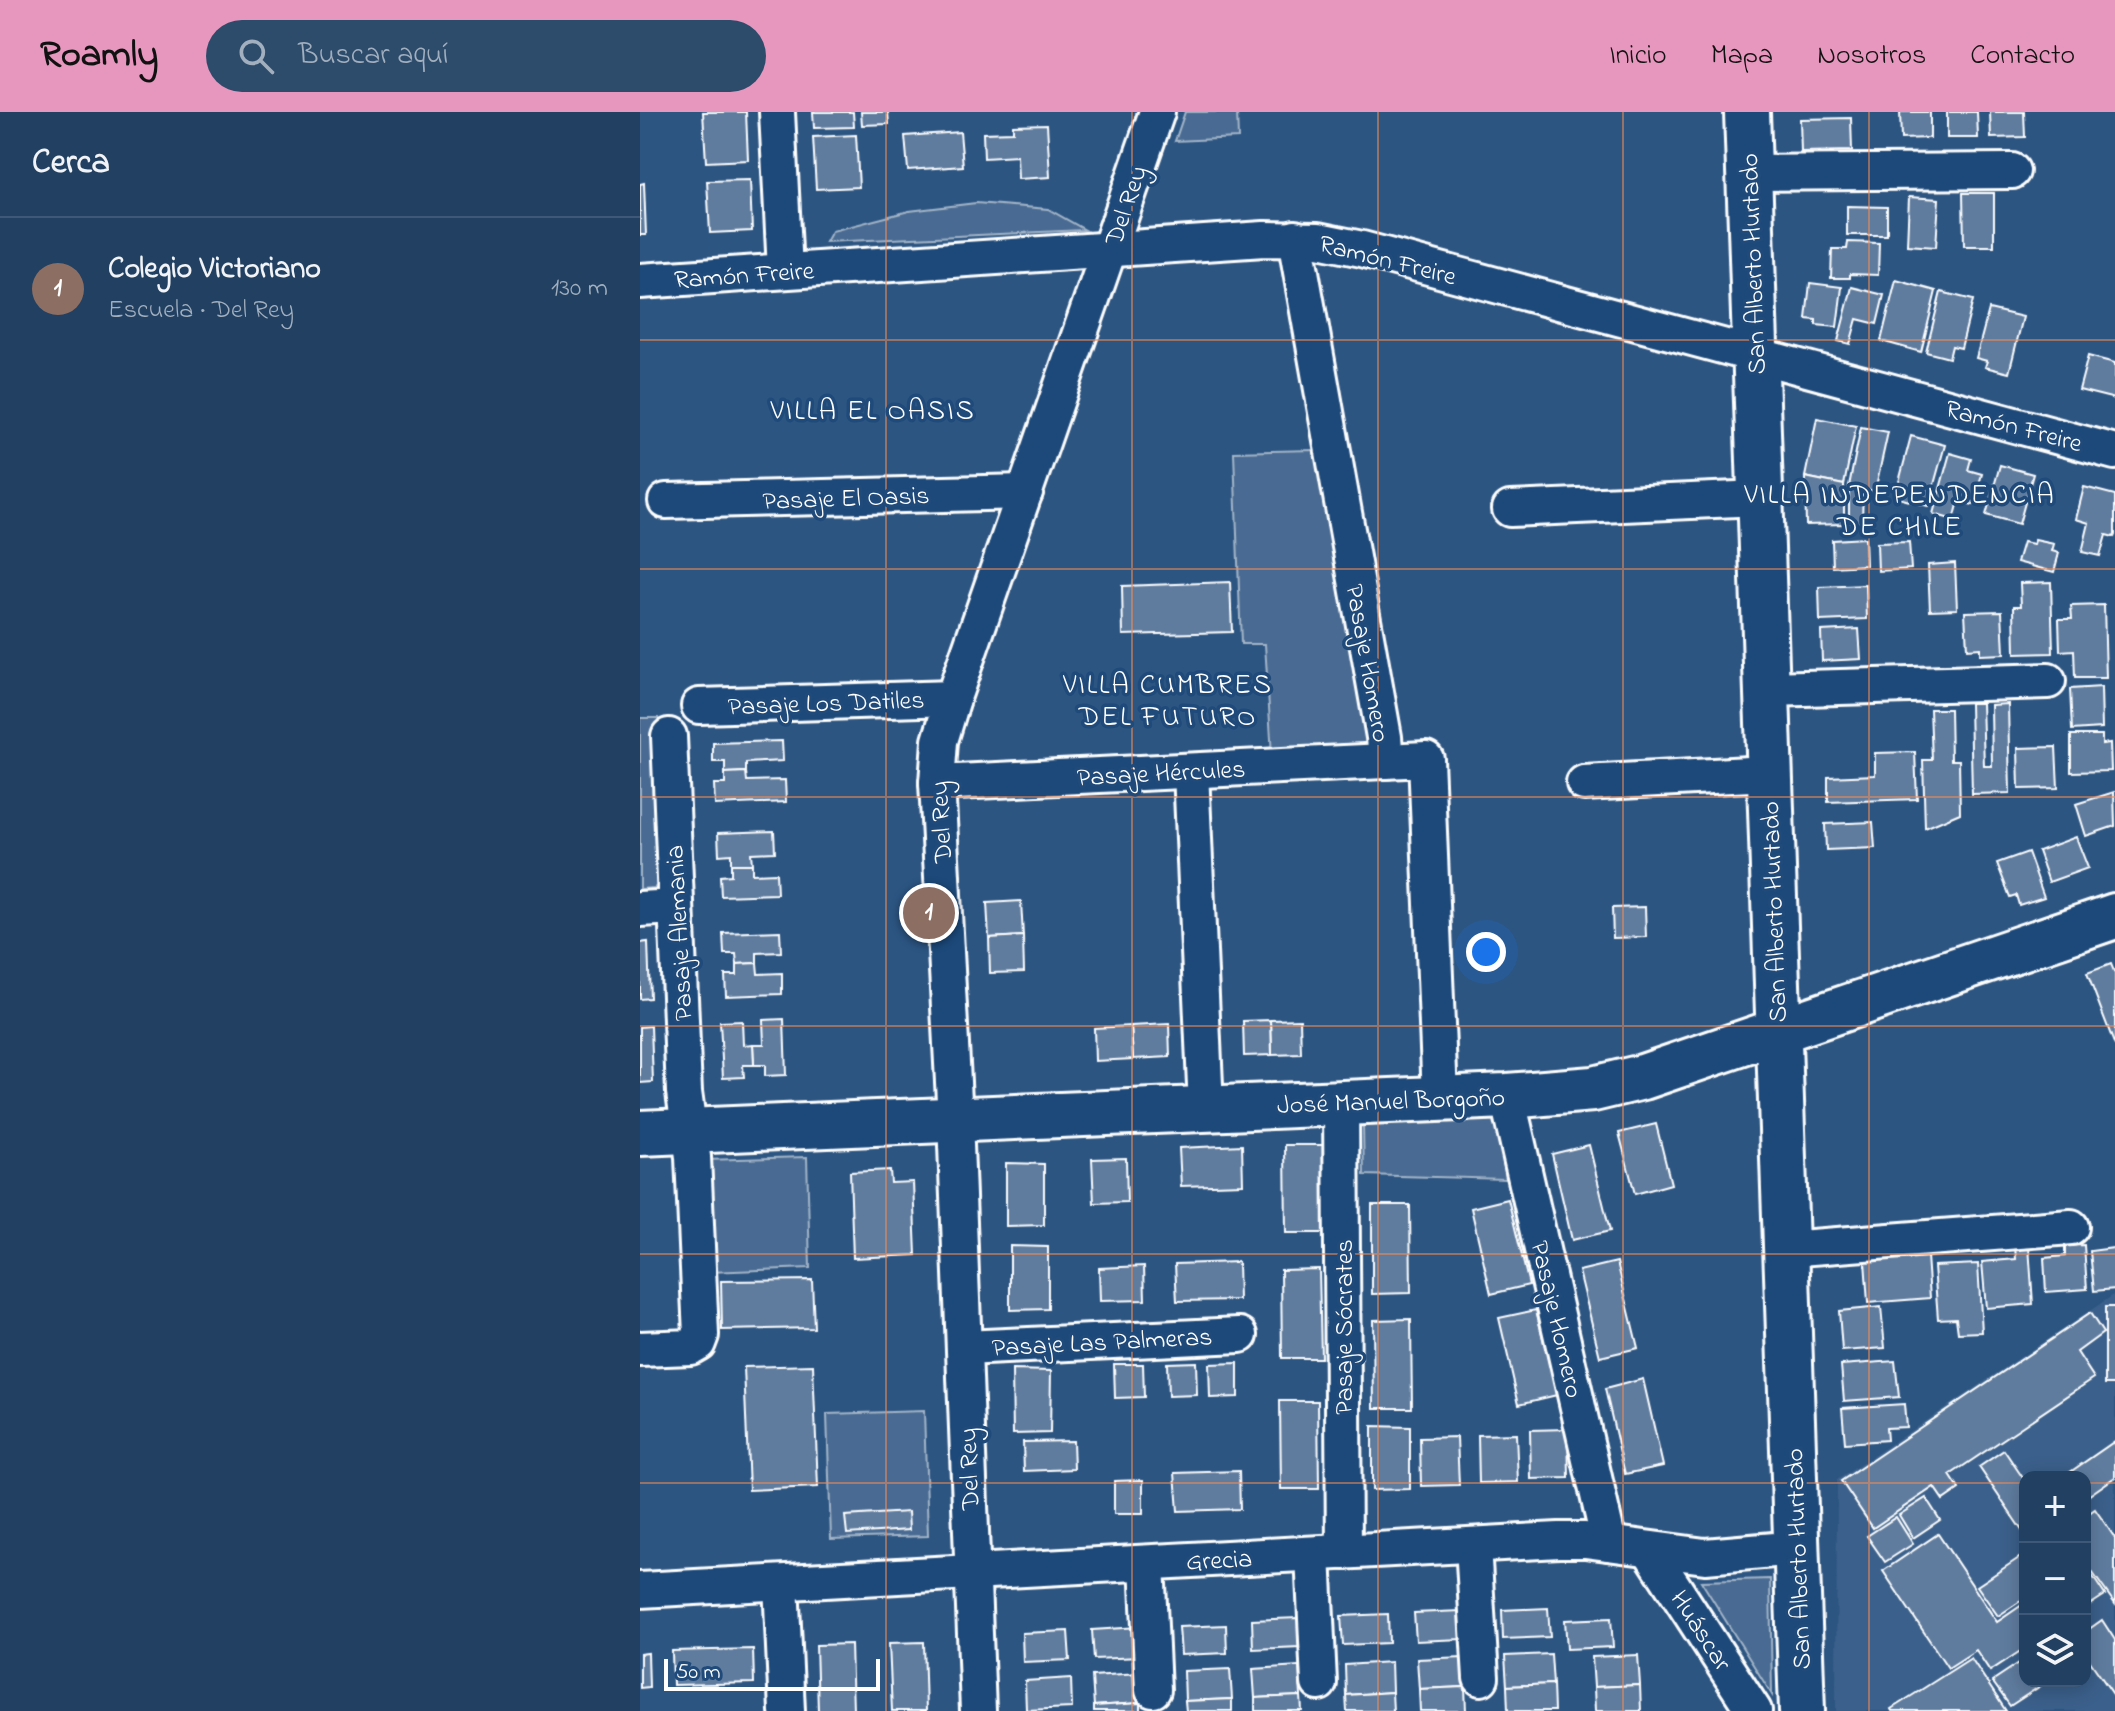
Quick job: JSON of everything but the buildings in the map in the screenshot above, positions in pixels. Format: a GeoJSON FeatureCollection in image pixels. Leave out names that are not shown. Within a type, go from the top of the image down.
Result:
{"type":"FeatureCollection","features":[{"type":"Feature","properties":{"kind":"main road","name":"San Alberto Hurtado"},"geometry":{"type":"LineString","coordinates":[[1747,112],[1802,1711]]}},
{"type":"Feature","properties":{"kind":"main road","name":"José Manuel Borgoño"},"geometry":{"type":"LineString","coordinates":[[640,1133],[1507,1096],[1593,1089],[1617,1084],[1778,1031],[2115,916]]}},
{"type":"Feature","properties":{"kind":"street"},"geometry":{"type":"LineString","coordinates":[[777,112],[785,271]]}},
{"type":"Feature","properties":{"kind":"street","name":"Del Rey"},"geometry":{"type":"LineString","coordinates":[[978,1711],[955,1119],[937,783],[940,741],[1157,112]]}},
{"type":"Feature","properties":{"kind":"street"},"geometry":{"type":"LineString","coordinates":[[1749,173],[2012,171]]}},
{"type":"Feature","properties":{"kind":"street","name":"Ramón Freire"},"geometry":{"type":"LineString","coordinates":[[640,281],[1295,238],[1362,249],[2115,452]]}},
{"type":"Feature","properties":{"kind":"street","name":"Pasaje Homero"},"geometry":{"type":"LineString","coordinates":[[1295,238],[1386,761],[1426,759],[1440,1097]]}},
{"type":"Feature","properties":{"kind":"street","name":"Pasaje El Oasis"},"geometry":{"type":"LineString","coordinates":[[666,501],[1025,492]]}},
{"type":"Feature","properties":{"kind":"street"},"geometry":{"type":"LineString","coordinates":[[1510,509],[1760,498]]}},
{"type":"Feature","properties":{"kind":"street"},"geometry":{"type":"LineString","coordinates":[[1766,689],[2048,681]]}},
{"type":"Feature","properties":{"kind":"street","name":"Pasaje Los Datiles"},"geometry":{"type":"LineString","coordinates":[[699,706],[953,698]]}},
{"type":"Feature","properties":{"kind":"street","name":"Pasaje Alemania"},"geometry":{"type":"LineString","coordinates":[[640,1349],[691,1347],[700,1339],[693,1157],[684,1092],[669,736]]}},
{"type":"Feature","properties":{"kind":"street","name":"Pasaje Hércules"},"geometry":{"type":"LineString","coordinates":[[937,783],[1386,761]]}},
{"type":"Feature","properties":{"kind":"street"},"geometry":{"type":"LineString","coordinates":[[1191,771],[1206,1108]]}},
{"type":"Feature","properties":{"kind":"street"},"geometry":{"type":"LineString","coordinates":[[1584,783],[1768,773]]}},
{"type":"Feature","properties":{"kind":"street"},"geometry":{"type":"LineString","coordinates":[[640,909],[676,907]]}},
{"type":"Feature","properties":{"kind":"street","name":"Pasaje Homero"},"geometry":{"type":"LineString","coordinates":[[1507,1096],[1609,1543]]}},
{"type":"Feature","properties":{"kind":"street","name":"Pasaje Sócrates"},"geometry":{"type":"LineString","coordinates":[[1319,1683],[1328,1553],[1341,1102]]}},
{"type":"Feature","properties":{"kind":"street"},"geometry":{"type":"LineString","coordinates":[[1786,1249],[2071,1227]]}},
{"type":"Feature","properties":{"kind":"street","name":"Pasaje Las Palmeras"},"geometry":{"type":"LineString","coordinates":[[964,1348],[1240,1335]]}},
{"type":"Feature","properties":{"kind":"street","name":"Grecia"},"geometry":{"type":"LineString","coordinates":[[640,1590],[1559,1540],[1719,1556],[1797,1548]]}},
{"type":"Feature","properties":{"kind":"street"},"geometry":{"type":"LineString","coordinates":[[1473,1545],[1481,1678]]}},
{"type":"Feature","properties":{"kind":"street","name":"Huáscar"},"geometry":{"type":"LineString","coordinates":[[1649,1549],[1754,1711]]}},
{"type":"Feature","properties":{"kind":"street"},"geometry":{"type":"LineString","coordinates":[[1147,1563],[1153,1690]]}},
{"type":"Feature","properties":{"kind":"street"},"geometry":{"type":"LineString","coordinates":[[781,1583],[787,1711]]}},
{"type":"Feature","properties":{"kind":"shaded area"},"geometry":{"type":"Polygon","coordinates":[[[1185,112],[1237,112],[1238,138],[1175,141],[1185,112]]]}},
{"type":"Feature","properties":{"kind":"shaded area"},"geometry":{"type":"Polygon","coordinates":[[[976,203],[1048,209],[1085,230],[826,242],[832,231],[909,211],[976,203]]]}},
{"type":"Feature","properties":{"kind":"shaded area"},"geometry":{"type":"Polygon","coordinates":[[[1314,450],[1352,623],[1370,752],[1272,755],[1265,644],[1241,644],[1234,452],[1314,450]]]}},
{"type":"Feature","properties":{"kind":"shaded area"},"geometry":{"type":"Polygon","coordinates":[[[640,718],[658,718],[665,880],[654,888],[640,889],[640,718]]]}},
{"type":"Feature","properties":{"kind":"shaded area"},"geometry":{"type":"Polygon","coordinates":[[[1496,1119],[1506,1179],[1364,1175],[1363,1125],[1496,1119]]]}},
{"type":"Feature","properties":{"kind":"shaded area"},"geometry":{"type":"Polygon","coordinates":[[[807,1157],[810,1268],[709,1272],[705,1160],[807,1157]]]}},
{"type":"Feature","properties":{"kind":"shaded area"},"geometry":{"type":"Polygon","coordinates":[[[2115,1294],[2115,1711],[1836,1711],[1837,1480],[2115,1294]]]}},
{"type":"Feature","properties":{"kind":"shaded area"},"geometry":{"type":"Polygon","coordinates":[[[924,1411],[928,1536],[831,1539],[827,1414],[924,1411]]]}},
{"type":"Feature","properties":{"kind":"shaded area"},"geometry":{"type":"Polygon","coordinates":[[[1770,1579],[1772,1695],[1701,1581],[1770,1579]]]}},
{"type":"Feature","properties":{"kind":"place","name":"Colegio Victoriano"},"geometry":{"type":"Point","coordinates":[929,913]}},
{"type":"Feature","properties":{"kind":"district","name":"VILLA EL OASIS"},"geometry":{"type":"Point","coordinates":[873,409]}},
{"type":"Feature","properties":{"kind":"district","name":"VILLA INDEPENDENCIA DE CHILE"},"geometry":{"type":"Point","coordinates":[1900,509]}},
{"type":"Feature","properties":{"kind":"district","name":"VILLA CUMBRES DEL FUTURO"},"geometry":{"type":"Point","coordinates":[1168,699]}}]}
